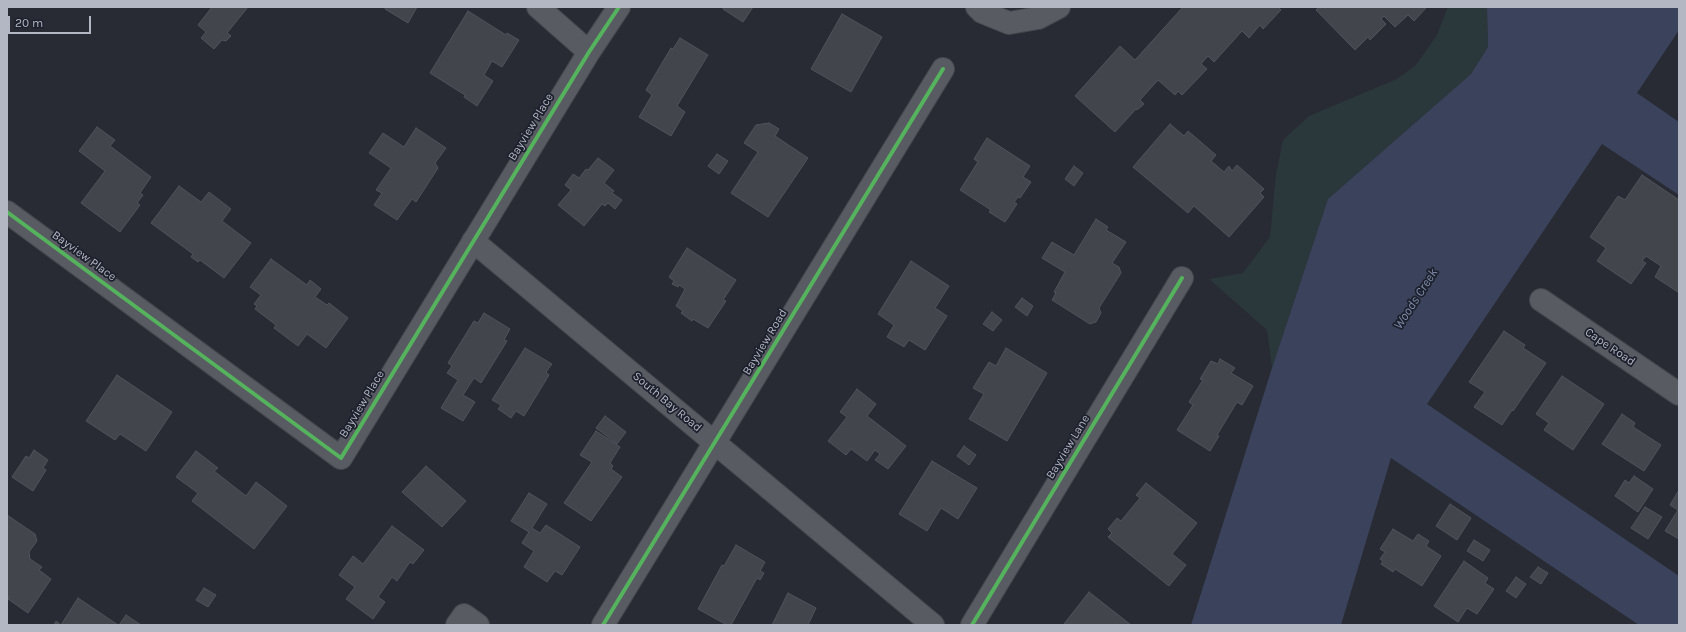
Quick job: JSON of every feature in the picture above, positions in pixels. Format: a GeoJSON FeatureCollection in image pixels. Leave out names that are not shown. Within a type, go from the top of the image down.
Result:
{"type":"FeatureCollection","features":[{"type":"Feature","properties":{"kind":"street"},"geometry":{"type":"LineString","coordinates":[[538,7],[589,52]]}},
{"type":"Feature","properties":{"kind":"street","name":"Bayview Place"},"geometry":{"type":"LineString","coordinates":[[7,212],[341,458],[589,52],[619,7]]}},
{"type":"Feature","properties":{"kind":"street"},"geometry":{"type":"LineString","coordinates":[[977,7],[982,12],[1009,23],[1038,18],[1059,7]]}},
{"type":"Feature","properties":{"kind":"street","name":"Bayview Road"},"geometry":{"type":"LineString","coordinates":[[603,625],[943,68]]}},
{"type":"Feature","properties":{"kind":"street","name":"South Bay Road"},"geometry":{"type":"LineString","coordinates":[[473,241],[933,625]]}},
{"type":"Feature","properties":{"kind":"street","name":"Bayview Lane"},"geometry":{"type":"LineString","coordinates":[[972,625],[1182,278]]}},
{"type":"Feature","properties":{"kind":"street","name":"Cape Road"},"geometry":{"type":"LineString","coordinates":[[1541,300],[1679,394]]}},
{"type":"Feature","properties":{"kind":"shaded area"},"geometry":{"type":"Polygon","coordinates":[[[1448,7],[1487,7],[1488,47],[1471,74],[1328,199],[1272,368],[1267,330],[1209,279],[1243,273],[1270,237],[1276,174],[1283,140],[1309,116],[1397,79],[1416,65],[1437,35],[1448,7]]]}},
{"type":"Feature","properties":{"kind":"water","name":"Woods Creek"},"geometry":{"type":"Polygon","coordinates":[[[1487,7],[1679,7],[1679,30],[1637,93],[1679,122],[1679,195],[1602,144],[1427,404],[1679,576],[1679,625],[1639,625],[1391,458],[1341,625],[1191,625],[1272,368],[1328,199],[1471,74],[1488,47],[1487,7]]]}},
{"type":"Feature","properties":{"kind":"building"},"geometry":{"type":"Polygon","coordinates":[[[212,7],[248,7],[227,33],[231,36],[226,41],[222,40],[214,49],[201,38],[206,32],[198,25],[212,7]]]}},
{"type":"Feature","properties":{"kind":"building"},"geometry":{"type":"Polygon","coordinates":[[[386,7],[417,7],[408,23],[385,9],[386,7]]]}},
{"type":"Feature","properties":{"kind":"building"},"geometry":{"type":"Polygon","coordinates":[[[724,7],[753,7],[743,22],[723,9],[724,7]]]}},
{"type":"Feature","properties":{"kind":"building"},"geometry":{"type":"Polygon","coordinates":[[[1183,7],[1278,7],[1281,10],[1263,29],[1260,25],[1249,38],[1242,31],[1214,62],[1208,56],[1201,64],[1207,69],[1182,95],[1178,91],[1175,95],[1158,80],[1140,100],[1144,104],[1137,110],[1136,109],[1115,132],[1075,96],[1120,46],[1135,60],[1183,7]]]}},
{"type":"Feature","properties":{"kind":"building"},"geometry":{"type":"Polygon","coordinates":[[[1319,7],[1427,7],[1414,21],[1408,15],[1395,27],[1384,16],[1381,19],[1386,24],[1370,40],[1368,37],[1355,50],[1316,10],[1319,7]]]}},
{"type":"Feature","properties":{"kind":"building"},"geometry":{"type":"Polygon","coordinates":[[[468,11],[506,35],[507,33],[519,40],[502,67],[492,61],[484,75],[493,81],[477,106],[464,97],[465,95],[430,73],[468,11]]]}},
{"type":"Feature","properties":{"kind":"building"},"geometry":{"type":"Polygon","coordinates":[[[842,14],[882,37],[851,92],[811,69],[842,14]]]}},
{"type":"Feature","properties":{"kind":"building"},"geometry":{"type":"Polygon","coordinates":[[[680,38],[708,55],[677,106],[685,112],[671,136],[639,117],[652,95],[646,90],[671,48],[673,49],[680,38]]]}},
{"type":"Feature","properties":{"kind":"building"},"geometry":{"type":"Polygon","coordinates":[[[769,123],[779,129],[775,136],[808,158],[768,217],[731,193],[758,152],[744,143],[756,125],[769,123]]]}},
{"type":"Feature","properties":{"kind":"building"},"geometry":{"type":"Polygon","coordinates":[[[1170,124],[1184,136],[1188,131],[1216,155],[1211,161],[1224,172],[1229,166],[1232,171],[1237,165],[1264,189],[1260,193],[1264,197],[1229,237],[1194,206],[1188,213],[1133,167],[1170,124]]]}},
{"type":"Feature","properties":{"kind":"building"},"geometry":{"type":"Polygon","coordinates":[[[97,127],[115,140],[110,146],[151,177],[140,193],[143,195],[137,203],[140,205],[120,232],[81,203],[105,171],[79,151],[97,127]]]}},
{"type":"Feature","properties":{"kind":"building"},"geometry":{"type":"Polygon","coordinates":[[[416,128],[446,148],[435,163],[438,168],[416,202],[412,199],[397,220],[374,205],[382,193],[376,190],[391,168],[369,153],[383,133],[404,147],[416,128]]]}},
{"type":"Feature","properties":{"kind":"building"},"geometry":{"type":"Polygon","coordinates":[[[987,138],[1030,166],[1023,177],[1031,182],[1020,198],[1018,197],[1014,202],[1017,204],[1005,222],[989,212],[991,210],[960,190],[978,162],[974,159],[987,138]]]}},
{"type":"Feature","properties":{"kind":"building"},"geometry":{"type":"Polygon","coordinates":[[[717,154],[728,161],[719,174],[708,166],[717,154]]]}},
{"type":"Feature","properties":{"kind":"building"},"geometry":{"type":"Polygon","coordinates":[[[598,158],[614,170],[604,183],[614,191],[612,193],[622,200],[615,209],[608,203],[605,206],[602,204],[584,226],[558,205],[571,190],[565,185],[573,174],[579,178],[598,158]]]}},
{"type":"Feature","properties":{"kind":"building"},"geometry":{"type":"Polygon","coordinates":[[[1074,166],[1083,173],[1074,186],[1065,179],[1074,166]]]}},
{"type":"Feature","properties":{"kind":"building"},"geometry":{"type":"Polygon","coordinates":[[[1642,175],[1679,200],[1678,292],[1655,277],[1661,266],[1646,256],[1642,261],[1646,263],[1631,284],[1597,261],[1606,248],[1590,237],[1618,196],[1625,200],[1642,175]]]}},
{"type":"Feature","properties":{"kind":"building"},"geometry":{"type":"Polygon","coordinates":[[[179,186],[201,202],[209,192],[231,209],[222,221],[251,243],[224,278],[200,260],[198,262],[191,257],[193,254],[151,223],[179,186]]]}},
{"type":"Feature","properties":{"kind":"building"},"geometry":{"type":"Polygon","coordinates":[[[1096,219],[1108,227],[1106,230],[1126,242],[1112,263],[1119,267],[1121,273],[1099,308],[1101,313],[1096,322],[1090,324],[1052,300],[1056,293],[1054,292],[1065,272],[1042,258],[1052,242],[1074,255],[1096,219]]]}},
{"type":"Feature","properties":{"kind":"building"},"geometry":{"type":"Polygon","coordinates":[[[687,248],[736,280],[723,300],[726,301],[708,328],[693,319],[692,321],[681,313],[683,311],[676,306],[685,289],[679,285],[678,287],[672,284],[674,281],[669,277],[687,248]]]}},
{"type":"Feature","properties":{"kind":"building"},"geometry":{"type":"Polygon","coordinates":[[[271,259],[307,285],[310,280],[321,289],[315,297],[327,305],[329,303],[348,318],[326,348],[307,334],[298,346],[274,328],[276,325],[255,309],[257,306],[254,304],[261,295],[250,287],[271,259]]]}},
{"type":"Feature","properties":{"kind":"building"},"geometry":{"type":"Polygon","coordinates":[[[911,261],[949,286],[935,308],[947,316],[925,350],[909,340],[904,347],[887,337],[894,325],[878,314],[911,261]]]}},
{"type":"Feature","properties":{"kind":"building"},"geometry":{"type":"Polygon","coordinates":[[[1022,298],[1033,306],[1027,316],[1015,307],[1022,298]]]}},
{"type":"Feature","properties":{"kind":"building"},"geometry":{"type":"Polygon","coordinates":[[[992,312],[1002,320],[993,331],[983,324],[992,312]]]}},
{"type":"Feature","properties":{"kind":"building"},"geometry":{"type":"Polygon","coordinates":[[[484,313],[510,329],[504,340],[507,341],[481,383],[474,378],[463,395],[475,402],[463,421],[441,408],[458,380],[447,373],[452,366],[448,363],[474,321],[478,323],[484,313]]]}},
{"type":"Feature","properties":{"kind":"building"},"geometry":{"type":"Polygon","coordinates":[[[1504,331],[1525,345],[1523,348],[1546,363],[1502,425],[1474,407],[1485,392],[1469,382],[1504,331]]]}},
{"type":"Feature","properties":{"kind":"building"},"geometry":{"type":"Polygon","coordinates":[[[525,348],[552,364],[546,372],[549,375],[524,416],[516,411],[511,418],[498,409],[501,405],[492,400],[525,348]]]}},
{"type":"Feature","properties":{"kind":"building"},"geometry":{"type":"Polygon","coordinates":[[[1006,348],[1047,373],[1007,441],[969,419],[984,394],[973,388],[989,362],[996,366],[1006,348]]]}},
{"type":"Feature","properties":{"kind":"building"},"geometry":{"type":"Polygon","coordinates":[[[1220,359],[1235,368],[1231,373],[1253,386],[1242,405],[1237,402],[1217,435],[1219,436],[1210,451],[1177,430],[1193,405],[1189,402],[1203,380],[1200,379],[1211,361],[1218,364],[1220,359]]]}},
{"type":"Feature","properties":{"kind":"building"},"geometry":{"type":"Polygon","coordinates":[[[117,375],[172,412],[146,451],[120,434],[115,440],[86,421],[117,375]]]}},
{"type":"Feature","properties":{"kind":"building"},"geometry":{"type":"Polygon","coordinates":[[[1562,376],[1604,404],[1573,450],[1544,430],[1549,423],[1536,414],[1562,376]]]}},
{"type":"Feature","properties":{"kind":"building"},"geometry":{"type":"Polygon","coordinates":[[[857,389],[876,404],[867,416],[906,446],[888,469],[875,460],[880,454],[875,450],[867,461],[851,449],[846,455],[828,441],[847,417],[840,412],[857,389]]]}},
{"type":"Feature","properties":{"kind":"building"},"geometry":{"type":"Polygon","coordinates":[[[1622,414],[1635,423],[1633,427],[1661,445],[1644,471],[1602,444],[1622,414]]]}},
{"type":"Feature","properties":{"kind":"building"},"geometry":{"type":"Polygon","coordinates":[[[605,416],[626,432],[617,444],[596,428],[605,416]]]}},
{"type":"Feature","properties":{"kind":"building"},"geometry":{"type":"Polygon","coordinates":[[[596,431],[620,447],[610,463],[613,466],[611,469],[622,477],[591,521],[564,503],[592,462],[580,455],[596,431]]]}},
{"type":"Feature","properties":{"kind":"building"},"geometry":{"type":"Polygon","coordinates":[[[964,446],[976,455],[969,465],[957,456],[964,446]]]}},
{"type":"Feature","properties":{"kind":"building"},"geometry":{"type":"Polygon","coordinates":[[[34,450],[48,460],[43,468],[46,470],[33,491],[12,477],[26,456],[29,458],[34,450]]]}},
{"type":"Feature","properties":{"kind":"building"},"geometry":{"type":"Polygon","coordinates":[[[196,451],[218,468],[214,471],[246,496],[256,482],[287,506],[254,549],[192,501],[198,493],[176,477],[196,451]]]}},
{"type":"Feature","properties":{"kind":"building"},"geometry":{"type":"Polygon","coordinates":[[[932,461],[977,488],[958,519],[941,508],[927,531],[899,514],[932,461]]]}},
{"type":"Feature","properties":{"kind":"building"},"geometry":{"type":"Polygon","coordinates":[[[426,466],[466,501],[442,527],[402,492],[426,466]]]}},
{"type":"Feature","properties":{"kind":"building"},"geometry":{"type":"Polygon","coordinates":[[[1634,476],[1653,489],[1638,512],[1615,496],[1625,480],[1629,483],[1634,476]]]}},
{"type":"Feature","properties":{"kind":"building"},"geometry":{"type":"Polygon","coordinates":[[[1146,483],[1197,523],[1172,554],[1186,565],[1169,586],[1108,537],[1112,533],[1108,529],[1117,518],[1121,521],[1140,498],[1136,495],[1146,483]]]}},
{"type":"Feature","properties":{"kind":"building"},"geometry":{"type":"Polygon","coordinates":[[[1679,490],[1679,539],[1665,531],[1678,510],[1670,505],[1679,490]]]}},
{"type":"Feature","properties":{"kind":"building"},"geometry":{"type":"Polygon","coordinates":[[[529,493],[547,504],[532,528],[540,533],[546,525],[580,547],[562,575],[555,571],[547,582],[524,567],[534,551],[522,543],[529,532],[511,521],[529,493]]]}},
{"type":"Feature","properties":{"kind":"building"},"geometry":{"type":"Polygon","coordinates":[[[1450,504],[1471,518],[1457,540],[1436,526],[1450,504]]]}},
{"type":"Feature","properties":{"kind":"building"},"geometry":{"type":"Polygon","coordinates":[[[1645,507],[1662,517],[1648,539],[1631,528],[1645,507]]]}},
{"type":"Feature","properties":{"kind":"building"},"geometry":{"type":"Polygon","coordinates":[[[7,515],[35,534],[37,541],[29,552],[30,559],[42,567],[39,570],[51,579],[28,613],[8,599],[9,597],[7,595],[7,515]]]}},
{"type":"Feature","properties":{"kind":"building"},"geometry":{"type":"Polygon","coordinates":[[[392,526],[424,550],[413,564],[410,562],[397,581],[392,577],[378,597],[385,602],[373,619],[346,599],[355,587],[339,575],[353,556],[363,564],[392,526]]]}},
{"type":"Feature","properties":{"kind":"building"},"geometry":{"type":"Polygon","coordinates":[[[1393,529],[1413,541],[1418,534],[1429,541],[1426,546],[1441,556],[1422,586],[1395,569],[1393,572],[1381,564],[1383,561],[1380,559],[1385,552],[1380,549],[1393,529]]]}},
{"type":"Feature","properties":{"kind":"building"},"geometry":{"type":"Polygon","coordinates":[[[1474,540],[1490,550],[1483,561],[1467,551],[1474,540]]]}},
{"type":"Feature","properties":{"kind":"building"},"geometry":{"type":"Polygon","coordinates":[[[736,545],[765,562],[760,571],[764,573],[760,580],[757,578],[731,625],[727,625],[698,609],[722,565],[724,566],[736,545]]]}},
{"type":"Feature","properties":{"kind":"building"},"geometry":{"type":"Polygon","coordinates":[[[1464,561],[1488,578],[1485,583],[1494,589],[1477,614],[1467,608],[1458,622],[1434,606],[1464,561]]]}},
{"type":"Feature","properties":{"kind":"building"},"geometry":{"type":"Polygon","coordinates":[[[1538,567],[1548,573],[1541,584],[1530,577],[1538,567]]]}},
{"type":"Feature","properties":{"kind":"building"},"geometry":{"type":"Polygon","coordinates":[[[1516,577],[1526,584],[1516,598],[1506,591],[1516,577]]]}},
{"type":"Feature","properties":{"kind":"building"},"geometry":{"type":"Polygon","coordinates":[[[204,588],[216,595],[208,607],[196,600],[204,588]]]}},
{"type":"Feature","properties":{"kind":"building"},"geometry":{"type":"Polygon","coordinates":[[[1089,592],[1131,625],[1064,624],[1089,592]]]}},
{"type":"Feature","properties":{"kind":"building"},"geometry":{"type":"Polygon","coordinates":[[[788,593],[816,608],[808,625],[772,625],[788,593]]]}},
{"type":"Feature","properties":{"kind":"building"},"geometry":{"type":"Polygon","coordinates":[[[78,598],[118,625],[61,625],[78,598]]]}},
{"type":"Feature","properties":{"kind":"building"},"geometry":{"type":"Polygon","coordinates":[[[126,615],[141,625],[119,625],[126,615]]]}},
{"type":"Feature","properties":{"kind":"building"},"geometry":{"type":"Polygon","coordinates":[[[56,621],[61,625],[54,625],[56,621]]]}},
{"type":"Feature","properties":{"kind":"cycle path"},"geometry":{"type":"LineString","coordinates":[[7,212],[341,458],[589,52],[619,7]]}},
{"type":"Feature","properties":{"kind":"cycle path"},"geometry":{"type":"LineString","coordinates":[[603,625],[943,69]]}},
{"type":"Feature","properties":{"kind":"cycle path"},"geometry":{"type":"LineString","coordinates":[[972,625],[1182,278]]}}]}
